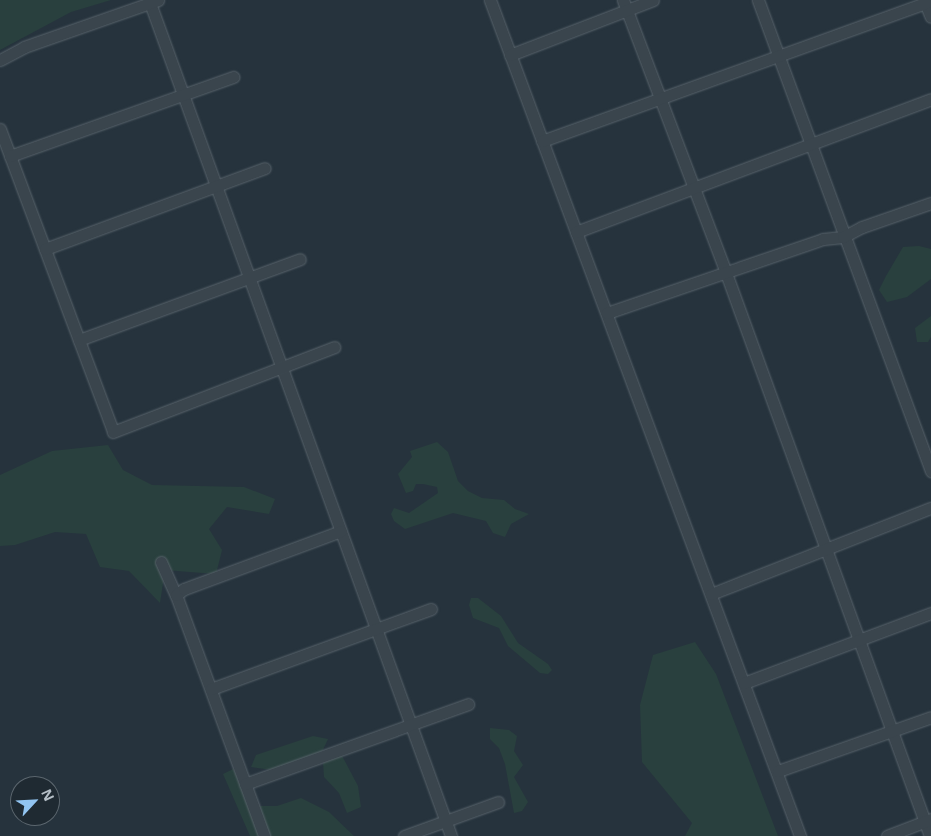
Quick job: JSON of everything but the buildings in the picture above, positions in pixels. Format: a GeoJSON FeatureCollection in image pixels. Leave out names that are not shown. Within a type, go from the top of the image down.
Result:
{"type":"FeatureCollection","features":[{"type":"Feature","properties":{"kind":"street"},"geometry":{"type":"LineString","coordinates":[[490,0],[778,771],[800,836]]}},
{"type":"Feature","properties":{"kind":"street"},"geometry":{"type":"LineString","coordinates":[[510,55],[624,5],[653,0]]}},
{"type":"Feature","properties":{"kind":"street"},"geometry":{"type":"LineString","coordinates":[[758,0],[843,237],[931,471]]}},
{"type":"Feature","properties":{"kind":"street"},"geometry":{"type":"LineString","coordinates":[[0,60],[24,46],[154,1],[183,94],[451,836]]}},
{"type":"Feature","properties":{"kind":"street"},"geometry":{"type":"LineString","coordinates":[[542,141],[778,58],[925,2],[931,18]]}},
{"type":"Feature","properties":{"kind":"street"},"geometry":{"type":"LineString","coordinates":[[624,5],[658,99],[726,273],[857,641],[928,820],[930,836]]}},
{"type":"Feature","properties":{"kind":"street"},"geometry":{"type":"LineString","coordinates":[[10,156],[233,77]]}},
{"type":"Feature","properties":{"kind":"street"},"geometry":{"type":"LineString","coordinates":[[576,232],[694,189],[809,142],[931,99]]}},
{"type":"Feature","properties":{"kind":"street"},"geometry":{"type":"LineString","coordinates":[[0,129],[113,432],[334,347]]}},
{"type":"Feature","properties":{"kind":"street"},"geometry":{"type":"LineString","coordinates":[[45,250],[265,168]]}},
{"type":"Feature","properties":{"kind":"street"},"geometry":{"type":"LineString","coordinates":[[607,313],[823,239],[843,237],[862,227],[931,203]]}},
{"type":"Feature","properties":{"kind":"street"},"geometry":{"type":"LineString","coordinates":[[79,340],[300,259]]}},
{"type":"Feature","properties":{"kind":"street"},"geometry":{"type":"LineString","coordinates":[[711,594],[931,508]]}},
{"type":"Feature","properties":{"kind":"street"},"geometry":{"type":"LineString","coordinates":[[176,595],[184,589],[341,531]]}},
{"type":"Feature","properties":{"kind":"street"},"geometry":{"type":"LineString","coordinates":[[161,562],[176,595],[264,836]]}},
{"type":"Feature","properties":{"kind":"street"},"geometry":{"type":"LineString","coordinates":[[211,689],[430,609]]}},
{"type":"Feature","properties":{"kind":"street"},"geometry":{"type":"LineString","coordinates":[[744,683],[931,613]]}},
{"type":"Feature","properties":{"kind":"street"},"geometry":{"type":"LineString","coordinates":[[245,784],[468,704]]}},
{"type":"Feature","properties":{"kind":"street"},"geometry":{"type":"LineString","coordinates":[[778,771],[931,717]]}},
{"type":"Feature","properties":{"kind":"street"},"geometry":{"type":"LineString","coordinates":[[404,836],[498,802]]}},
{"type":"Feature","properties":{"kind":"street"},"geometry":{"type":"LineString","coordinates":[[887,836],[928,820]]}},
{"type":"Feature","properties":{"kind":"green space"},"geometry":{"type":"Polygon","coordinates":[[[0,0],[111,0],[71,12],[0,50],[0,0]]]}},
{"type":"Feature","properties":{"kind":"green space"},"geometry":{"type":"Polygon","coordinates":[[[919,246],[931,249],[931,279],[907,297],[887,302],[879,290],[886,276],[903,247],[919,246]]]}},
{"type":"Feature","properties":{"kind":"green space"},"geometry":{"type":"Polygon","coordinates":[[[931,316],[931,337],[928,342],[917,342],[915,328],[931,316]]]}},
{"type":"Feature","properties":{"kind":"green space"},"geometry":{"type":"Polygon","coordinates":[[[437,442],[448,452],[458,481],[468,491],[482,498],[504,500],[515,509],[529,514],[511,524],[505,537],[493,533],[486,521],[453,513],[405,529],[394,521],[391,514],[394,508],[409,513],[438,493],[437,487],[416,484],[413,491],[406,493],[398,474],[412,457],[410,451],[437,442]]]}},
{"type":"Feature","properties":{"kind":"green space"},"geometry":{"type":"Polygon","coordinates":[[[108,445],[123,470],[152,485],[244,487],[275,499],[269,514],[227,507],[209,529],[222,550],[216,574],[165,570],[160,603],[129,571],[100,567],[86,534],[55,532],[15,545],[0,546],[0,475],[52,451],[108,445]]]}},
{"type":"Feature","properties":{"kind":"green space"},"geometry":{"type":"Polygon","coordinates":[[[471,598],[478,598],[501,616],[518,643],[548,664],[552,670],[548,674],[540,673],[508,646],[499,628],[473,618],[469,605],[471,598]]]}},
{"type":"Feature","properties":{"kind":"green space"},"geometry":{"type":"Polygon","coordinates":[[[695,642],[716,674],[778,836],[685,836],[692,823],[642,762],[640,705],[653,655],[695,642]]]}},
{"type":"Feature","properties":{"kind":"green space"},"geometry":{"type":"Polygon","coordinates":[[[490,728],[509,730],[517,736],[514,751],[523,765],[514,777],[528,802],[522,811],[514,813],[505,764],[499,748],[490,739],[490,728]]]}},
{"type":"Feature","properties":{"kind":"green space"},"geometry":{"type":"Polygon","coordinates":[[[313,736],[328,739],[321,754],[272,770],[251,767],[256,755],[313,736]]]}},
{"type":"Feature","properties":{"kind":"green space"},"geometry":{"type":"Polygon","coordinates":[[[339,750],[358,786],[361,807],[347,813],[339,793],[324,777],[323,763],[339,750]]]}},
{"type":"Feature","properties":{"kind":"green space"},"geometry":{"type":"Polygon","coordinates":[[[233,769],[256,806],[277,806],[301,798],[329,812],[354,836],[250,836],[223,774],[233,769]]]}}]}
